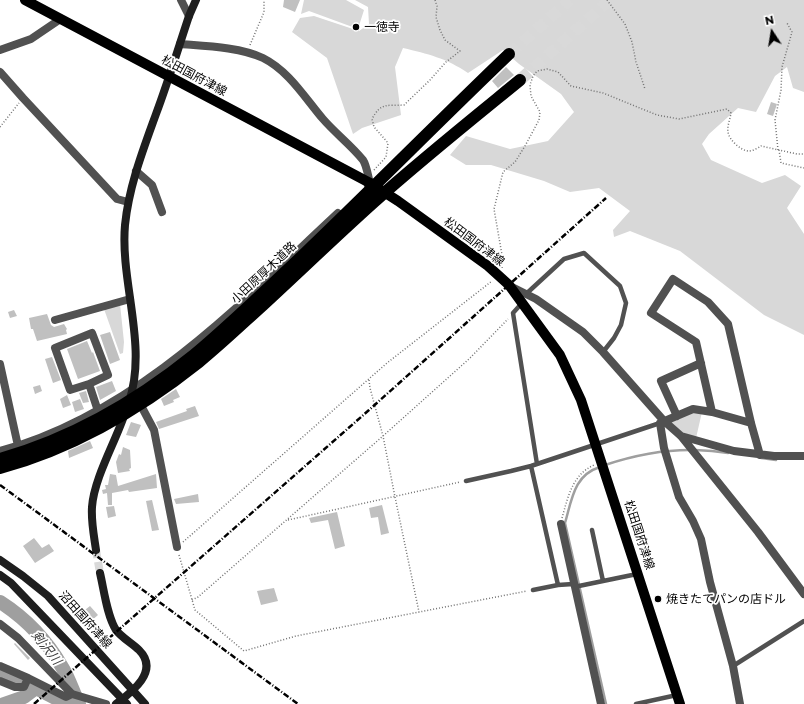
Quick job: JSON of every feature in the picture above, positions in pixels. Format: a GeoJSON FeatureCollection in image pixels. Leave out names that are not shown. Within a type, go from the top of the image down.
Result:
{"type":"FeatureCollection","features":[{"type":"Feature","properties":{"kind":"highway","name":"小田原厚木道路"},"geometry":{"type":"LineString","coordinates":[[0,459],[46,444],[110,412],[150,387],[193,355],[238,317],[366,195],[417,143],[509,54]]}},
{"type":"Feature","properties":{"kind":"highway","name":"小田原厚木道路"},"geometry":{"type":"LineString","coordinates":[[0,468],[49,452],[112,421],[155,394],[199,362],[374,202],[520,80]]}},
{"type":"Feature","properties":{"kind":"main road","name":"松田国府津線"},"geometry":{"type":"LineString","coordinates":[[25,0],[169,78],[370,183],[398,201],[499,276],[524,299],[560,355],[581,400],[678,700]]}},
{"type":"Feature","properties":{"kind":"street"},"geometry":{"type":"LineString","coordinates":[[181,0],[189,16]]}},
{"type":"Feature","properties":{"kind":"street"},"geometry":{"type":"LineString","coordinates":[[96,550],[92,521],[92,506],[95,493],[133,390],[135,344],[124,240],[128,202],[136,171],[189,16],[196,0]]}},
{"type":"Feature","properties":{"kind":"street"},"geometry":{"type":"LineString","coordinates":[[0,50],[31,39],[60,20]]}},
{"type":"Feature","properties":{"kind":"street"},"geometry":{"type":"LineString","coordinates":[[0,451],[18,446],[66,427],[133,390],[201,338],[232,312],[370,183],[364,161],[323,119],[287,76],[264,59],[247,53],[213,46],[180,44]]}},
{"type":"Feature","properties":{"kind":"street"},"geometry":{"type":"LineString","coordinates":[[0,72],[117,199],[128,202]]}},
{"type":"Feature","properties":{"kind":"street"},"geometry":{"type":"LineString","coordinates":[[136,171],[152,185],[162,212]]}},
{"type":"Feature","properties":{"kind":"street"},"geometry":{"type":"LineString","coordinates":[[712,412],[696,342],[651,313],[673,279],[708,302],[728,324],[760,455]]}},
{"type":"Feature","properties":{"kind":"street"},"geometry":{"type":"LineString","coordinates":[[55,320],[130,299]]}},
{"type":"Feature","properties":{"kind":"street"},"geometry":{"type":"LineString","coordinates":[[524,299],[536,299],[583,332],[603,352],[662,422],[681,436],[758,532],[804,594]]}},
{"type":"Feature","properties":{"kind":"street"},"geometry":{"type":"LineString","coordinates":[[92,333],[108,376],[89,384],[70,390],[56,348],[92,333]]}},
{"type":"Feature","properties":{"kind":"street"},"geometry":{"type":"LineString","coordinates":[[677,416],[661,381],[701,362]]}},
{"type":"Feature","properties":{"kind":"street"},"geometry":{"type":"LineString","coordinates":[[0,364],[18,446]]}},
{"type":"Feature","properties":{"kind":"street"},"geometry":{"type":"LineString","coordinates":[[89,384],[98,410]]}},
{"type":"Feature","properties":{"kind":"street"},"geometry":{"type":"LineString","coordinates":[[133,390],[154,430],[177,547]]}},
{"type":"Feature","properties":{"kind":"street"},"geometry":{"type":"LineString","coordinates":[[662,422],[693,409],[712,412],[751,422]]}},
{"type":"Feature","properties":{"kind":"street"},"geometry":{"type":"LineString","coordinates":[[662,422],[664,448],[679,497],[693,521],[701,539],[710,582],[733,666],[740,704]]}},
{"type":"Feature","properties":{"kind":"street"},"geometry":{"type":"LineString","coordinates":[[681,436],[734,451],[760,455],[804,456]]}},
{"type":"Feature","properties":{"kind":"street"},"geometry":{"type":"LineString","coordinates":[[561,524],[601,704]]}},
{"type":"Feature","properties":{"kind":"street","name":"沼田国府津線"},"geometry":{"type":"LineString","coordinates":[[0,560],[48,596],[144,704]]}},
{"type":"Feature","properties":{"kind":"street"},"geometry":{"type":"LineString","coordinates":[[0,574],[11,583],[122,702],[144,678],[146,661],[141,652],[116,629],[111,618],[100,573]]}},
{"type":"Feature","properties":{"kind":"street"},"geometry":{"type":"LineString","coordinates":[[0,624],[18,638],[72,694],[106,704]]}},
{"type":"Feature","properties":{"kind":"street"},"geometry":{"type":"LineString","coordinates":[[0,666],[66,697],[72,694]]}},
{"type":"Feature","properties":{"kind":"street"},"geometry":{"type":"LineString","coordinates":[[0,681],[15,687],[24,687],[28,678]]}},
{"type":"Feature","properties":{"kind":"lane"},"geometry":{"type":"LineString","coordinates":[[537,464],[514,313],[524,299],[564,259],[584,253],[620,286],[626,303],[621,325],[614,338],[603,352]]}},
{"type":"Feature","properties":{"kind":"lane"},"geometry":{"type":"LineString","coordinates":[[466,481],[512,472],[662,422]]}},
{"type":"Feature","properties":{"kind":"lane"},"geometry":{"type":"LineString","coordinates":[[530,466],[558,585]]}},
{"type":"Feature","properties":{"kind":"lane"},"geometry":{"type":"LineString","coordinates":[[592,530],[603,581]]}},
{"type":"Feature","properties":{"kind":"lane"},"geometry":{"type":"LineString","coordinates":[[533,590],[558,585],[574,586],[638,574]]}},
{"type":"Feature","properties":{"kind":"lane"},"geometry":{"type":"LineString","coordinates":[[733,666],[804,621]]}},
{"type":"Feature","properties":{"kind":"lane"},"geometry":{"type":"LineString","coordinates":[[636,704],[678,700]]}},
{"type":"Feature","properties":{"kind":"path"},"geometry":{"type":"LineString","coordinates":[[247,53],[264,12],[264,0]]}},
{"type":"Feature","properties":{"kind":"path"},"geometry":{"type":"LineString","coordinates":[[370,183],[372,172],[386,157],[388,143],[374,127],[372,119],[377,110],[385,105],[404,105],[446,62],[460,51],[445,40],[440,30],[436,17],[437,6],[435,0]]}},
{"type":"Feature","properties":{"kind":"path"},"geometry":{"type":"LineString","coordinates":[[607,0],[625,24],[632,42],[636,62],[645,89]]}},
{"type":"Feature","properties":{"kind":"path"},"geometry":{"type":"LineString","coordinates":[[787,23],[792,32],[782,67],[781,90],[775,120],[778,150],[782,163],[794,167],[804,168]]}},
{"type":"Feature","properties":{"kind":"path"},"geometry":{"type":"LineString","coordinates":[[533,590],[296,636],[244,651],[195,610],[177,547],[387,363],[499,276],[502,272],[502,255],[494,209],[503,172],[515,162],[539,120],[540,112],[531,96],[530,85],[533,76],[537,71],[547,69],[558,72],[571,86],[603,93],[657,115],[679,118],[727,109],[731,113],[728,134],[731,140],[747,151],[751,151],[761,146],[804,154]]}},
{"type":"Feature","properties":{"kind":"path"},"geometry":{"type":"LineString","coordinates":[[0,127],[23,98]]}},
{"type":"Feature","properties":{"kind":"path"},"geometry":{"type":"LineString","coordinates":[[192,600],[198,597],[383,436],[470,358],[514,313]]}},
{"type":"Feature","properties":{"kind":"path"},"geometry":{"type":"LineString","coordinates":[[369,380],[383,436],[420,612]]}},
{"type":"Feature","properties":{"kind":"path"},"geometry":{"type":"LineString","coordinates":[[561,524],[569,493],[575,481],[582,472],[601,462]]}},
{"type":"Feature","properties":{"kind":"path"},"geometry":{"type":"LineString","coordinates":[[286,520],[466,481]]}},
{"type":"Feature","properties":{"kind":"shaded area"},"geometry":{"type":"Polygon","coordinates":[[[304,0],[346,0],[364,10],[358,29],[309,11],[301,14],[304,0]]]}},
{"type":"Feature","properties":{"kind":"shaded area"},"geometry":{"type":"Polygon","coordinates":[[[355,0],[804,0],[804,92],[793,88],[787,67],[775,76],[756,112],[738,108],[709,134],[702,144],[711,160],[762,183],[785,175],[801,186],[787,208],[804,234],[804,335],[764,315],[680,251],[630,231],[614,237],[613,230],[630,211],[599,188],[570,192],[544,181],[491,165],[466,165],[450,155],[466,136],[510,149],[548,141],[574,112],[561,94],[519,64],[503,50],[468,73],[444,60],[403,48],[395,67],[401,115],[362,128],[353,134],[327,58],[292,32],[300,18],[314,16],[359,31],[369,24],[368,7],[355,0]]]}},
{"type":"Feature","properties":{"kind":"shaded area"},"geometry":{"type":"Polygon","coordinates":[[[120,304],[124,342],[123,353],[120,354],[104,309],[120,304]]]}},
{"type":"Feature","properties":{"kind":"shaded area"},"geometry":{"type":"Polygon","coordinates":[[[693,410],[702,412],[696,438],[680,433],[672,426],[672,419],[693,410]]]}},
{"type":"Feature","properties":{"kind":"building"},"geometry":{"type":"Polygon","coordinates":[[[284,0],[300,0],[295,12],[283,7],[284,0]]]}},
{"type":"Feature","properties":{"kind":"building"},"geometry":{"type":"Polygon","coordinates":[[[506,67],[514,75],[498,88],[492,81],[506,67]]]}},
{"type":"Feature","properties":{"kind":"building"},"geometry":{"type":"Polygon","coordinates":[[[771,102],[777,104],[773,116],[767,114],[771,102]]]}},
{"type":"Feature","properties":{"kind":"building"},"geometry":{"type":"Polygon","coordinates":[[[14,310],[17,316],[10,318],[8,312],[14,310]]]}},
{"type":"Feature","properties":{"kind":"building"},"geometry":{"type":"Polygon","coordinates":[[[47,314],[51,325],[54,327],[64,324],[67,329],[67,334],[37,341],[33,329],[31,329],[29,318],[47,314]]]}},
{"type":"Feature","properties":{"kind":"building"},"geometry":{"type":"Polygon","coordinates":[[[110,332],[120,360],[110,364],[100,335],[110,332]]]}},
{"type":"Feature","properties":{"kind":"building"},"geometry":{"type":"Polygon","coordinates":[[[87,341],[100,371],[78,379],[67,349],[87,341]]]}},
{"type":"Feature","properties":{"kind":"building"},"geometry":{"type":"Polygon","coordinates":[[[52,357],[61,380],[53,383],[45,359],[52,357]]]}},
{"type":"Feature","properties":{"kind":"building"},"geometry":{"type":"Polygon","coordinates":[[[112,381],[116,391],[100,400],[96,387],[112,381]]]}},
{"type":"Feature","properties":{"kind":"building"},"geometry":{"type":"Polygon","coordinates":[[[40,385],[42,391],[35,394],[33,387],[40,385]]]}},
{"type":"Feature","properties":{"kind":"building"},"geometry":{"type":"Polygon","coordinates":[[[176,389],[180,397],[173,400],[174,402],[164,406],[161,399],[176,389]]]}},
{"type":"Feature","properties":{"kind":"building"},"geometry":{"type":"Polygon","coordinates":[[[86,391],[89,402],[83,403],[79,393],[86,391]]]}},
{"type":"Feature","properties":{"kind":"building"},"geometry":{"type":"Polygon","coordinates":[[[67,395],[71,405],[63,408],[60,399],[67,395]]]}},
{"type":"Feature","properties":{"kind":"building"},"geometry":{"type":"Polygon","coordinates":[[[80,399],[84,409],[75,412],[72,402],[80,399]]]}},
{"type":"Feature","properties":{"kind":"building"},"geometry":{"type":"Polygon","coordinates":[[[195,406],[199,416],[159,429],[156,422],[187,411],[186,409],[195,406]]]}},
{"type":"Feature","properties":{"kind":"building"},"geometry":{"type":"Polygon","coordinates":[[[131,422],[141,425],[136,437],[126,435],[131,422]]]}},
{"type":"Feature","properties":{"kind":"building"},"geometry":{"type":"Polygon","coordinates":[[[90,441],[93,448],[69,458],[68,451],[90,441]]]}},
{"type":"Feature","properties":{"kind":"building"},"geometry":{"type":"Polygon","coordinates":[[[123,447],[130,450],[131,468],[129,469],[130,471],[118,473],[116,462],[119,454],[121,455],[123,447]]]}},
{"type":"Feature","properties":{"kind":"building"},"geometry":{"type":"Polygon","coordinates":[[[110,474],[116,475],[118,486],[156,474],[157,488],[129,492],[128,490],[112,493],[112,505],[108,505],[107,493],[103,494],[102,490],[106,489],[105,485],[108,485],[110,474]]]}},
{"type":"Feature","properties":{"kind":"building"},"geometry":{"type":"Polygon","coordinates":[[[198,494],[199,502],[176,504],[174,499],[198,494]]]}},
{"type":"Feature","properties":{"kind":"building"},"geometry":{"type":"Polygon","coordinates":[[[152,500],[159,530],[152,531],[146,501],[152,500]]]}},
{"type":"Feature","properties":{"kind":"building"},"geometry":{"type":"Polygon","coordinates":[[[382,505],[389,533],[381,535],[378,517],[371,518],[369,508],[382,505]]]}},
{"type":"Feature","properties":{"kind":"building"},"geometry":{"type":"Polygon","coordinates":[[[114,506],[116,516],[108,518],[106,507],[114,506]]]}},
{"type":"Feature","properties":{"kind":"building"},"geometry":{"type":"Polygon","coordinates":[[[337,512],[345,546],[335,549],[328,520],[311,523],[309,518],[337,512]]]}},
{"type":"Feature","properties":{"kind":"building"},"geometry":{"type":"Polygon","coordinates":[[[34,538],[42,548],[49,544],[54,551],[35,563],[23,546],[34,538]]]}},
{"type":"Feature","properties":{"kind":"building"},"geometry":{"type":"Polygon","coordinates":[[[274,588],[278,601],[261,605],[257,591],[274,588]]]}},
{"type":"Feature","properties":{"kind":"building"},"geometry":{"type":"Polygon","coordinates":[[[90,606],[98,615],[90,622],[81,613],[90,606]]]}},
{"type":"Feature","properties":{"kind":"building"},"geometry":{"type":"Polygon","coordinates":[[[15,643],[30,658],[28,660],[14,644],[15,643]]]}},
{"type":"Feature","properties":{"kind":"waterway"},"geometry":{"type":"LineString","coordinates":[[605,465],[647,454],[690,450]]}},
{"type":"Feature","properties":{"kind":"waterway"},"geometry":{"type":"LineString","coordinates":[[695,450],[728,453]]}},
{"type":"Feature","properties":{"kind":"waterway"},"geometry":{"type":"LineString","coordinates":[[761,458],[776,460]]}},
{"type":"Feature","properties":{"kind":"waterway"},"geometry":{"type":"LineString","coordinates":[[600,467],[591,471],[579,482],[572,497],[565,523],[606,704]]}},
{"type":"Feature","properties":{"kind":"waterway","name":"剣沢川"},"geometry":{"type":"LineString","coordinates":[[0,602],[27,623],[50,648],[69,680],[79,704]]}},
{"type":"Feature","properties":{"kind":"waterway"},"geometry":{"type":"LineString","coordinates":[[0,672],[67,704]]}},
{"type":"Feature","properties":{"kind":"waterway"},"geometry":{"type":"LineString","coordinates":[[4,704],[24,697],[36,688]]}},
{"type":"Feature","properties":{"kind":"tunnel"},"geometry":{"type":"LineString","coordinates":[[509,54],[570,0]]}},
{"type":"Feature","properties":{"kind":"tunnel"},"geometry":{"type":"LineString","coordinates":[[520,80],[610,0]]}},
{"type":"Feature","properties":{"kind":"tunnel"},"geometry":{"type":"LineString","coordinates":[[96,550],[100,573]]}},
{"type":"Feature","properties":{"kind":"railway"},"geometry":{"type":"LineString","coordinates":[[34,704],[369,410],[606,198]]}},
{"type":"Feature","properties":{"kind":"railway"},"geometry":{"type":"LineString","coordinates":[[0,485],[298,704]]}},
{"type":"Feature","properties":{"kind":"place","name":"一徳寺"},"geometry":{"type":"Point","coordinates":[356,27]}},
{"type":"Feature","properties":{"kind":"place","name":"焼きたてパンの店ドル"},"geometry":{"type":"Point","coordinates":[658,599]}}]}
